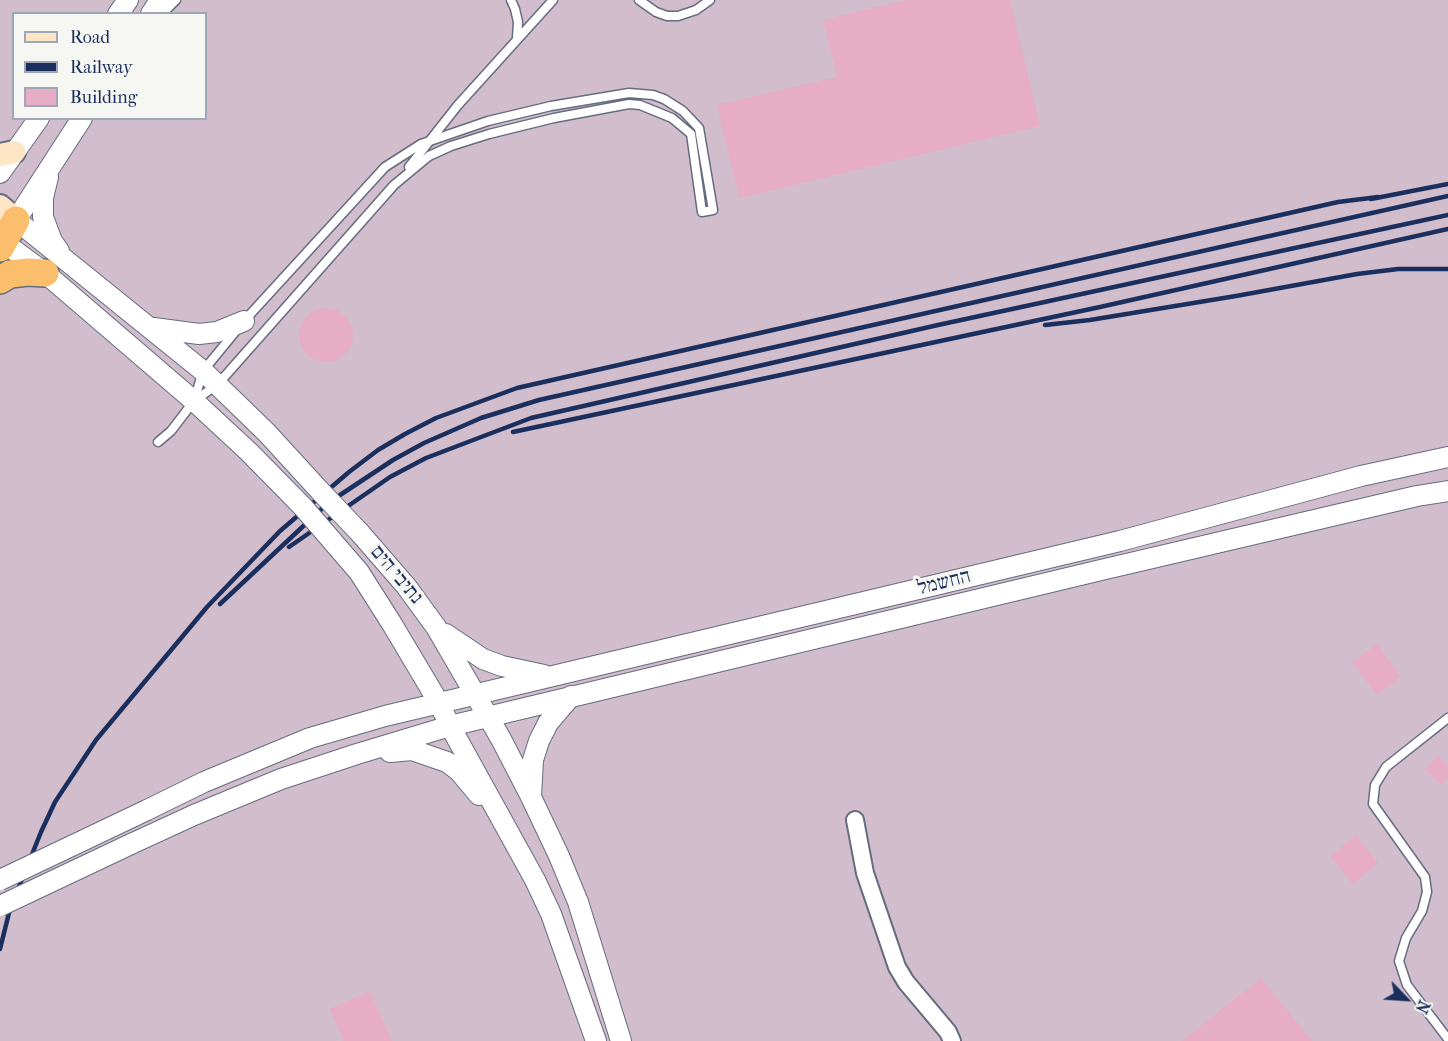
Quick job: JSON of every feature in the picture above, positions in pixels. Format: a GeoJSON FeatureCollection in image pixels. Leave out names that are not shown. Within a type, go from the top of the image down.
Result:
{"type":"FeatureCollection","features":[{"type":"Feature","properties":{"kind":"highway"},"geometry":{"type":"LineString","coordinates":[[0,280],[10,274],[45,273]]}},
{"type":"Feature","properties":{"kind":"street"},"geometry":{"type":"LineString","coordinates":[[0,172],[7,154],[37,120]]}},
{"type":"Feature","properties":{"kind":"street"},"geometry":{"type":"LineString","coordinates":[[4,231],[51,167],[81,120]]}},
{"type":"Feature","properties":{"kind":"street"},"geometry":{"type":"LineString","coordinates":[[51,167],[43,198],[43,217],[52,241],[70,265]]}},
{"type":"Feature","properties":{"kind":"street","name":"נתיבי הים"},"geometry":{"type":"LineString","coordinates":[[4,231],[70,265],[218,384],[287,454],[406,586],[436,627],[475,694],[531,797],[559,856],[578,902],[621,1041]]}},
{"type":"Feature","properties":{"kind":"street","name":"נתיבי הים"},"geometry":{"type":"LineString","coordinates":[[4,231],[45,273],[194,401],[249,452],[303,507],[359,572],[439,702],[450,726],[536,880],[551,914],[596,1041]]}},
{"type":"Feature","properties":{"kind":"street"},"geometry":{"type":"LineString","coordinates":[[151,328],[200,334],[217,332],[244,321]]}},
{"type":"Feature","properties":{"kind":"street","name":"החשמל"},"geometry":{"type":"LineString","coordinates":[[0,880],[204,782],[310,738],[384,716],[1120,541],[1350,479],[1448,457]]}},
{"type":"Feature","properties":{"kind":"street","name":"החשמל"},"geometry":{"type":"LineString","coordinates":[[357,754],[450,726],[571,696],[1190,549],[1417,496],[1448,491]]}},
{"type":"Feature","properties":{"kind":"street"},"geometry":{"type":"LineString","coordinates":[[436,627],[483,659],[502,666],[550,676]]}},
{"type":"Feature","properties":{"kind":"street"},"geometry":{"type":"LineString","coordinates":[[531,797],[534,760],[539,741],[548,723],[571,696]]}},
{"type":"Feature","properties":{"kind":"street"},"geometry":{"type":"LineString","coordinates":[[0,906],[194,815],[281,779],[357,754],[412,750],[447,762],[459,771],[508,832]]}},
{"type":"Feature","properties":{"kind":"street"},"geometry":{"type":"LineString","coordinates":[[855,820],[865,873],[897,967],[906,982],[948,1032],[952,1041]]}},
{"type":"Feature","properties":{"kind":"lane"},"geometry":{"type":"LineString","coordinates":[[164,12],[176,0]]}},
{"type":"Feature","properties":{"kind":"lane"},"geometry":{"type":"LineString","coordinates":[[511,0],[518,22],[517,38]]}},
{"type":"Feature","properties":{"kind":"lane"},"geometry":{"type":"LineString","coordinates":[[158,442],[171,431],[194,401],[218,384],[393,185],[517,38],[553,0]]}},
{"type":"Feature","properties":{"kind":"lane"},"geometry":{"type":"LineString","coordinates":[[639,0],[656,12],[667,16],[678,16],[696,10],[710,0]]}},
{"type":"Feature","properties":{"kind":"lane"},"geometry":{"type":"LineString","coordinates":[[194,401],[203,371],[244,321],[385,167],[413,148],[430,141],[488,121],[551,106],[628,93],[653,96],[674,105],[692,119],[699,128],[713,210],[702,212],[691,134],[682,125],[661,112],[629,104],[554,118],[451,146],[429,156],[393,185]]}},
{"type":"Feature","properties":{"kind":"lane"},"geometry":{"type":"LineString","coordinates":[[1448,718],[1386,767],[1375,785],[1374,804],[1425,876],[1427,892],[1422,911],[1406,938],[1399,961],[1407,985],[1448,1039]]}},
{"type":"Feature","properties":{"kind":"shaded area"},"geometry":{"type":"Polygon","coordinates":[[[0,0],[1448,0],[1448,1041],[0,1041],[0,0]]]}},
{"type":"Feature","properties":{"kind":"building"},"geometry":{"type":"Polygon","coordinates":[[[906,0],[1010,0],[1040,126],[739,198],[717,105],[837,77],[823,20],[906,0]]]}},
{"type":"Feature","properties":{"kind":"building"},"geometry":{"type":"Polygon","coordinates":[[[321,308],[331,308],[341,312],[349,320],[353,335],[349,350],[341,358],[331,362],[321,362],[311,358],[303,350],[299,340],[299,330],[303,320],[311,312],[321,308]]]}},
{"type":"Feature","properties":{"kind":"building"},"geometry":{"type":"Polygon","coordinates":[[[1377,644],[1401,677],[1377,695],[1352,662],[1377,644]]]}},
{"type":"Feature","properties":{"kind":"building"},"geometry":{"type":"Polygon","coordinates":[[[1438,756],[1448,766],[1448,778],[1441,785],[1425,769],[1438,756]]]}},
{"type":"Feature","properties":{"kind":"building"},"geometry":{"type":"Polygon","coordinates":[[[1356,835],[1378,863],[1353,884],[1330,856],[1356,835]]]}},
{"type":"Feature","properties":{"kind":"building"},"geometry":{"type":"Polygon","coordinates":[[[1261,978],[1312,1041],[1182,1041],[1261,978]]]}},
{"type":"Feature","properties":{"kind":"building"},"geometry":{"type":"Polygon","coordinates":[[[370,991],[392,1041],[344,1041],[330,1009],[370,991]]]}},
{"type":"Feature","properties":{"kind":"railway"},"geometry":{"type":"LineString","coordinates":[[1371,199],[1448,184]]}},
{"type":"Feature","properties":{"kind":"railway"},"geometry":{"type":"LineString","coordinates":[[220,604],[328,503],[393,460],[424,443],[481,418],[539,400],[1448,196]]}},
{"type":"Feature","properties":{"kind":"railway"},"geometry":{"type":"LineString","coordinates":[[0,949],[10,909],[41,832],[55,802],[96,740],[207,607],[280,531],[349,472],[378,450],[405,434],[436,418],[517,388],[1338,202],[1378,197]]}},
{"type":"Feature","properties":{"kind":"railway"},"geometry":{"type":"LineString","coordinates":[[289,547],[390,477],[426,458],[531,418],[938,325],[1448,215]]}},
{"type":"Feature","properties":{"kind":"railway"},"geometry":{"type":"LineString","coordinates":[[513,432],[1100,307],[1448,229]]}},
{"type":"Feature","properties":{"kind":"railway"},"geometry":{"type":"LineString","coordinates":[[1045,325],[1090,320],[1357,274],[1398,269],[1448,269]]}}]}
